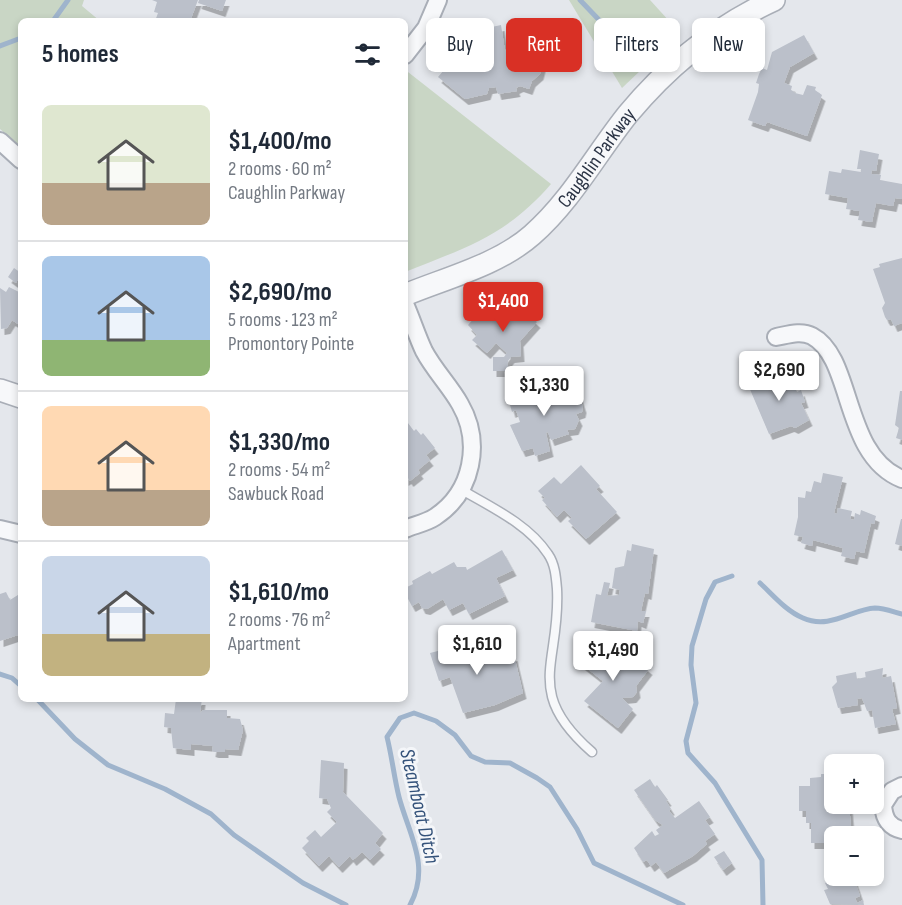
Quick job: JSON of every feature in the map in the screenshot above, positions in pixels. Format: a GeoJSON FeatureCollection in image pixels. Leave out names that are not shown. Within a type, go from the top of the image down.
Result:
{"type":"FeatureCollection","features":[{"type":"Feature","properties":{"kind":"street"},"geometry":{"type":"LineString","coordinates":[[408,50],[426,28],[438,0]]}},
{"type":"Feature","properties":{"kind":"street","name":"Caughlin Parkway"},"geometry":{"type":"LineString","coordinates":[[408,294],[507,252],[530,237],[550,218],[628,115],[653,86],[705,40],[732,21],[774,0]]}},
{"type":"Feature","properties":{"kind":"street"},"geometry":{"type":"LineString","coordinates":[[0,141],[18,157]]}},
{"type":"Feature","properties":{"kind":"street"},"geometry":{"type":"LineString","coordinates":[[408,311],[424,350],[460,404],[471,427],[473,456],[466,480],[435,517],[408,528]]}},
{"type":"Feature","properties":{"kind":"street"},"geometry":{"type":"LineString","coordinates":[[776,337],[803,333],[813,336],[822,345],[835,365],[852,415],[873,460],[902,479]]}},
{"type":"Feature","properties":{"kind":"street"},"geometry":{"type":"LineString","coordinates":[[0,390],[18,396]]}},
{"type":"Feature","properties":{"kind":"street"},"geometry":{"type":"LineString","coordinates":[[0,529],[18,533]]}},
{"type":"Feature","properties":{"kind":"street"},"geometry":{"type":"LineString","coordinates":[[902,786],[892,791],[883,805],[886,820],[891,826],[902,830]]}},
{"type":"Feature","properties":{"kind":"lane"},"geometry":{"type":"LineString","coordinates":[[460,489],[514,521],[538,541],[550,555],[556,573],[558,600],[548,677],[551,699],[560,718],[592,752]]}},
{"type":"Feature","properties":{"kind":"green space"},"geometry":{"type":"Polygon","coordinates":[[[0,0],[84,0],[82,6],[96,18],[18,18],[18,144],[0,129],[0,0]]]}},
{"type":"Feature","properties":{"kind":"green space"},"geometry":{"type":"Polygon","coordinates":[[[569,0],[650,0],[666,18],[594,18],[594,42],[582,18],[569,0]]]}},
{"type":"Feature","properties":{"kind":"green space"},"geometry":{"type":"Polygon","coordinates":[[[408,72],[551,184],[518,216],[467,247],[408,271],[408,72]]]}},
{"type":"Feature","properties":{"kind":"green space"},"geometry":{"type":"Polygon","coordinates":[[[612,72],[639,72],[622,88],[612,72]]]}},
{"type":"Feature","properties":{"kind":"building"},"geometry":{"type":"Polygon","coordinates":[[[152,0],[198,0],[191,18],[156,18],[158,13],[154,12],[157,2],[152,0]]]}},
{"type":"Feature","properties":{"kind":"building"},"geometry":{"type":"Polygon","coordinates":[[[199,0],[226,0],[222,11],[198,3],[199,0]]]}},
{"type":"Feature","properties":{"kind":"building"},"geometry":{"type":"Polygon","coordinates":[[[501,25],[506,50],[506,72],[540,72],[540,74],[532,81],[529,89],[520,86],[516,88],[517,91],[498,94],[496,87],[489,88],[487,94],[465,99],[438,77],[442,72],[494,72],[494,26],[501,25]]]}},
{"type":"Feature","properties":{"kind":"building"},"geometry":{"type":"Polygon","coordinates":[[[804,35],[814,53],[790,67],[784,83],[792,86],[791,90],[795,93],[803,95],[807,85],[816,87],[815,90],[822,95],[807,136],[767,122],[765,126],[748,120],[758,92],[759,84],[756,83],[759,74],[767,70],[772,52],[804,35]]]}},
{"type":"Feature","properties":{"kind":"building"},"geometry":{"type":"Polygon","coordinates":[[[860,150],[879,154],[876,171],[872,170],[871,174],[881,175],[880,180],[902,184],[902,199],[895,198],[893,206],[876,203],[872,222],[858,220],[860,211],[846,209],[848,198],[825,194],[829,171],[841,173],[842,169],[861,172],[861,169],[857,169],[860,150]]]}},
{"type":"Feature","properties":{"kind":"building"},"geometry":{"type":"Polygon","coordinates":[[[902,258],[902,323],[894,326],[891,319],[887,320],[885,317],[882,308],[885,303],[873,269],[880,267],[879,264],[902,258]]]}},
{"type":"Feature","properties":{"kind":"building"},"geometry":{"type":"Polygon","coordinates":[[[14,268],[18,271],[16,283],[8,277],[14,268]]]}},
{"type":"Feature","properties":{"kind":"building"},"geometry":{"type":"Polygon","coordinates":[[[9,287],[18,292],[18,324],[12,320],[7,328],[1,329],[0,288],[6,292],[9,287]]]}},
{"type":"Feature","properties":{"kind":"building"},"geometry":{"type":"Polygon","coordinates":[[[512,299],[537,322],[520,341],[521,356],[511,357],[507,371],[493,371],[493,357],[504,357],[507,353],[496,343],[487,353],[472,340],[477,335],[468,325],[478,314],[492,321],[512,299]]]}},
{"type":"Feature","properties":{"kind":"building"},"geometry":{"type":"Polygon","coordinates":[[[784,370],[797,392],[801,390],[805,402],[801,403],[809,420],[795,428],[791,426],[769,434],[749,387],[751,383],[759,380],[759,377],[784,370]]]}},
{"type":"Feature","properties":{"kind":"building"},"geometry":{"type":"Polygon","coordinates":[[[555,386],[556,390],[559,388],[562,397],[575,392],[579,395],[583,407],[582,412],[576,414],[579,420],[575,429],[567,430],[569,434],[551,440],[548,432],[546,433],[550,451],[535,456],[533,448],[522,451],[510,425],[520,422],[516,410],[512,412],[508,398],[537,388],[539,394],[555,386]]]}},
{"type":"Feature","properties":{"kind":"building"},"geometry":{"type":"Polygon","coordinates":[[[900,391],[902,391],[902,440],[896,438],[899,428],[895,425],[900,391]]]}},
{"type":"Feature","properties":{"kind":"building"},"geometry":{"type":"Polygon","coordinates":[[[408,423],[414,431],[416,429],[421,435],[423,433],[435,448],[426,455],[430,460],[410,481],[408,478],[408,423]]]}},
{"type":"Feature","properties":{"kind":"building"},"geometry":{"type":"Polygon","coordinates":[[[581,465],[600,486],[596,489],[617,512],[586,539],[568,521],[572,518],[564,510],[557,517],[542,500],[545,498],[538,491],[554,477],[561,484],[581,465]]]}},
{"type":"Feature","properties":{"kind":"building"},"geometry":{"type":"Polygon","coordinates":[[[823,473],[843,477],[834,513],[837,514],[838,508],[852,511],[850,519],[854,520],[855,513],[860,515],[861,510],[876,516],[874,524],[871,523],[864,553],[856,551],[854,559],[841,556],[843,548],[813,540],[812,546],[801,543],[803,537],[794,535],[798,517],[798,497],[805,498],[806,491],[811,492],[814,481],[821,483],[823,473]]]}},
{"type":"Feature","properties":{"kind":"building"},"geometry":{"type":"Polygon","coordinates":[[[902,519],[902,546],[895,544],[902,519]]]}},
{"type":"Feature","properties":{"kind":"building"},"geometry":{"type":"Polygon","coordinates":[[[632,544],[654,549],[648,594],[645,593],[641,611],[646,611],[643,623],[638,621],[637,631],[591,622],[596,594],[601,595],[604,582],[610,583],[607,596],[619,595],[620,590],[612,588],[615,568],[624,566],[627,550],[631,551],[632,544]]]}},
{"type":"Feature","properties":{"kind":"building"},"geometry":{"type":"Polygon","coordinates":[[[502,550],[513,570],[496,578],[505,596],[469,614],[463,603],[449,610],[443,599],[427,609],[422,608],[419,602],[412,606],[408,599],[408,586],[413,584],[412,581],[430,571],[432,574],[454,562],[457,567],[466,567],[467,570],[502,550]]]}},
{"type":"Feature","properties":{"kind":"building"},"geometry":{"type":"Polygon","coordinates":[[[6,592],[10,600],[18,595],[18,635],[0,641],[0,594],[6,592]]]}},
{"type":"Feature","properties":{"kind":"building"},"geometry":{"type":"Polygon","coordinates":[[[477,641],[487,664],[514,655],[523,693],[495,705],[463,713],[450,677],[439,681],[430,653],[477,641]]]}},
{"type":"Feature","properties":{"kind":"building"},"geometry":{"type":"Polygon","coordinates":[[[593,644],[613,659],[622,647],[649,669],[636,686],[637,692],[633,697],[622,698],[633,709],[618,728],[584,701],[603,681],[579,662],[593,644]]]}},
{"type":"Feature","properties":{"kind":"building"},"geometry":{"type":"Polygon","coordinates":[[[883,668],[882,678],[891,676],[897,708],[892,709],[896,724],[875,728],[872,710],[867,711],[862,698],[857,699],[858,705],[838,708],[832,687],[837,682],[836,676],[856,672],[857,679],[866,677],[865,672],[883,668]]]}},
{"type":"Feature","properties":{"kind":"building"},"geometry":{"type":"Polygon","coordinates":[[[176,702],[202,702],[200,713],[203,710],[227,710],[227,718],[240,719],[243,730],[238,750],[225,749],[225,752],[215,752],[212,751],[213,746],[191,744],[191,750],[173,748],[171,728],[164,727],[165,713],[174,714],[176,702]]]}},
{"type":"Feature","properties":{"kind":"building"},"geometry":{"type":"Polygon","coordinates":[[[321,760],[344,763],[343,792],[383,833],[375,843],[381,849],[370,860],[362,852],[353,860],[350,856],[339,867],[329,856],[319,866],[302,848],[309,841],[306,838],[315,830],[321,837],[337,822],[327,812],[331,808],[327,799],[319,798],[321,760]]]}},
{"type":"Feature","properties":{"kind":"building"},"geometry":{"type":"Polygon","coordinates":[[[821,774],[824,774],[824,814],[850,814],[851,826],[824,826],[824,843],[811,843],[811,823],[806,823],[806,811],[799,811],[799,786],[810,786],[810,778],[821,777],[821,774]]]}},
{"type":"Feature","properties":{"kind":"building"},"geometry":{"type":"Polygon","coordinates":[[[650,779],[668,800],[666,801],[671,809],[669,811],[675,818],[699,801],[710,817],[705,820],[715,834],[705,841],[707,844],[693,856],[664,873],[656,862],[651,866],[647,860],[643,862],[634,848],[652,831],[655,836],[659,834],[656,830],[663,825],[655,820],[634,790],[650,779]]]}},
{"type":"Feature","properties":{"kind":"building"},"geometry":{"type":"Polygon","coordinates":[[[724,851],[732,863],[723,870],[714,857],[724,851]]]}},
{"type":"Feature","properties":{"kind":"building"},"geometry":{"type":"Polygon","coordinates":[[[826,886],[856,886],[860,896],[855,898],[857,903],[863,900],[864,905],[830,904],[824,890],[828,889],[826,886]]]}},
{"type":"Feature","properties":{"kind":"waterway"},"geometry":{"type":"LineString","coordinates":[[55,18],[68,0]]}},
{"type":"Feature","properties":{"kind":"waterway"},"geometry":{"type":"LineString","coordinates":[[580,0],[597,18]]}},
{"type":"Feature","properties":{"kind":"waterway"},"geometry":{"type":"LineString","coordinates":[[0,46],[18,39]]}},
{"type":"Feature","properties":{"kind":"waterway","name":"Steamboat Ditch"},"geometry":{"type":"LineString","coordinates":[[732,576],[715,582],[706,599],[692,646],[691,665],[696,703],[686,741],[688,753],[715,783],[762,860],[763,905]]}},
{"type":"Feature","properties":{"kind":"waterway","name":"Steamboat Ditch"},"geometry":{"type":"LineString","coordinates":[[760,583],[791,611],[813,621],[832,620],[875,608],[902,614]]}},
{"type":"Feature","properties":{"kind":"waterway","name":"Steamboat Ditch"},"geometry":{"type":"LineString","coordinates":[[0,674],[12,678],[18,683]]}},
{"type":"Feature","properties":{"kind":"waterway","name":"Steamboat Ditch"},"geometry":{"type":"LineString","coordinates":[[40,702],[75,739],[108,765],[165,789],[211,814],[234,835],[303,883],[346,905]]}},
{"type":"Feature","properties":{"kind":"waterway","name":"Steamboat Ditch"},"geometry":{"type":"LineString","coordinates":[[410,905],[419,877],[418,864],[399,797],[387,737],[400,718],[414,713],[436,721],[455,735],[471,756],[485,762],[510,763],[550,787],[577,829],[594,863],[683,905]]}}]}
